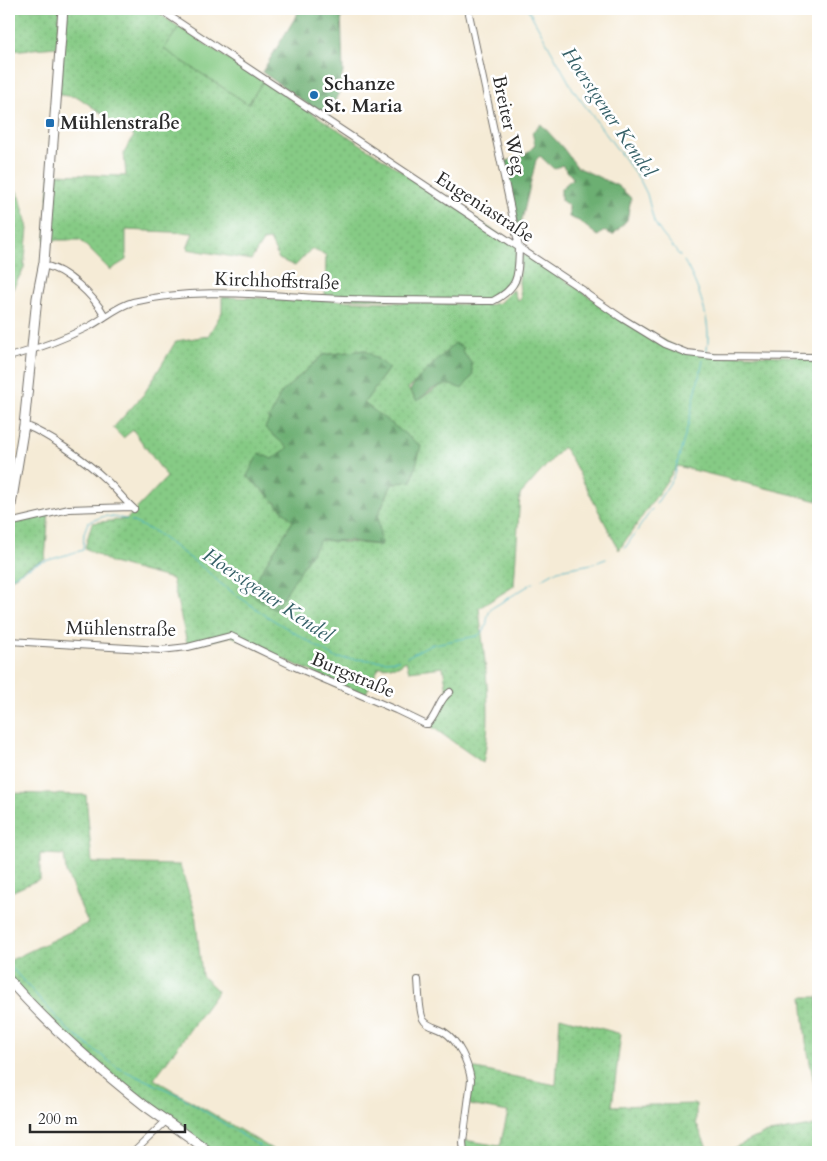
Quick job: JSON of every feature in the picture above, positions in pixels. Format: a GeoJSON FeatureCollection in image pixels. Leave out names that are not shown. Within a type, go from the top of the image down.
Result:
{"type":"FeatureCollection","features":[{"type":"Feature","properties":{"kind":"street"},"geometry":{"type":"LineString","coordinates":[[9,510],[24,425],[37,298],[43,265],[63,9]]}},
{"type":"Feature","properties":{"kind":"street","name":"Eugeniastraße"},"geometry":{"type":"LineString","coordinates":[[159,9],[519,247],[620,317],[664,344],[700,356],[818,357]]}},
{"type":"Feature","properties":{"kind":"street","name":"Breiter Weg"},"geometry":{"type":"LineString","coordinates":[[468,9],[519,247]]}},
{"type":"Feature","properties":{"kind":"street","name":"Kirchhoffstraße"},"geometry":{"type":"LineString","coordinates":[[9,357],[33,350],[92,325],[124,304],[161,296],[222,294],[493,302],[502,297],[516,283],[519,247]]}},
{"type":"Feature","properties":{"kind":"street"},"geometry":{"type":"LineString","coordinates":[[43,265],[50,266],[82,288],[100,307],[105,316]]}},
{"type":"Feature","properties":{"kind":"street"},"geometry":{"type":"LineString","coordinates":[[9,523],[69,509],[132,508],[95,470],[38,430],[24,425]]}},
{"type":"Feature","properties":{"kind":"street","name":"Mühlenstraße"},"geometry":{"type":"LineString","coordinates":[[9,641],[161,650],[188,647],[231,636]]}},
{"type":"Feature","properties":{"kind":"street","name":"Burgstraße"},"geometry":{"type":"LineString","coordinates":[[231,636],[293,666],[425,724],[432,721],[443,698],[450,692]]}},
{"type":"Feature","properties":{"kind":"street"},"geometry":{"type":"LineString","coordinates":[[9,980],[27,1002],[112,1079],[209,1152]]}},
{"type":"Feature","properties":{"kind":"street"},"geometry":{"type":"LineString","coordinates":[[418,980],[423,1019],[428,1024],[443,1031],[453,1040],[459,1047],[470,1070],[471,1080],[463,1142],[464,1152]]}},
{"type":"Feature","properties":{"kind":"street"},"geometry":{"type":"LineString","coordinates":[[134,1152],[166,1121]]}},
{"type":"Feature","properties":{"kind":"green space"},"geometry":{"type":"Polygon","coordinates":[[[9,9],[60,9],[57,47],[9,51],[9,9]]]}},
{"type":"Feature","properties":{"kind":"green space"},"geometry":{"type":"Polygon","coordinates":[[[66,9],[152,9],[179,27],[164,49],[248,104],[263,81],[519,247],[516,283],[493,301],[325,298],[326,255],[311,249],[295,266],[279,259],[270,240],[263,241],[251,260],[187,249],[193,233],[126,230],[126,260],[110,270],[80,240],[45,240],[50,174],[126,176],[124,153],[134,136],[78,97],[59,95],[66,9]]]}},
{"type":"Feature","properties":{"kind":"green space"},"geometry":{"type":"Polygon","coordinates":[[[292,9],[341,9],[343,72],[339,92],[327,118],[262,72],[298,13],[292,9]]]}},
{"type":"Feature","properties":{"kind":"green space"},"geometry":{"type":"Polygon","coordinates":[[[179,27],[263,81],[248,104],[164,49],[179,27]]]}},
{"type":"Feature","properties":{"kind":"green space"},"geometry":{"type":"Polygon","coordinates":[[[541,124],[577,167],[618,186],[631,198],[627,220],[613,235],[604,231],[598,236],[579,221],[569,217],[569,206],[561,200],[561,189],[573,178],[562,165],[554,169],[540,156],[536,160],[521,224],[517,223],[504,162],[525,155],[535,145],[532,132],[541,124]]]}},
{"type":"Feature","properties":{"kind":"green space"},"geometry":{"type":"Polygon","coordinates":[[[9,178],[20,197],[28,228],[24,268],[9,296],[9,178]]]}},
{"type":"Feature","properties":{"kind":"green space"},"geometry":{"type":"Polygon","coordinates":[[[524,255],[529,256],[620,317],[687,353],[818,357],[818,501],[677,466],[619,550],[572,460],[563,447],[520,495],[514,586],[479,608],[488,705],[488,725],[483,763],[428,724],[449,692],[443,667],[409,671],[406,661],[398,666],[379,667],[365,695],[231,636],[188,647],[172,579],[112,563],[85,548],[92,523],[127,519],[167,477],[133,430],[123,438],[113,428],[144,394],[176,341],[208,336],[222,312],[222,297],[489,305],[499,303],[513,289],[517,300],[521,299],[519,282],[521,257],[524,255]],[[455,343],[408,389],[417,401],[443,384],[454,385],[471,363],[455,343]],[[365,350],[323,355],[288,448],[247,476],[293,521],[248,592],[320,540],[380,545],[378,515],[392,484],[364,403],[389,368],[365,350]]]}},
{"type":"Feature","properties":{"kind":"green space"},"geometry":{"type":"Polygon","coordinates":[[[455,343],[464,348],[462,351],[471,363],[473,375],[462,389],[443,385],[433,389],[417,401],[410,390],[416,381],[455,343]]]}},
{"type":"Feature","properties":{"kind":"green space"},"geometry":{"type":"Polygon","coordinates":[[[365,350],[389,368],[364,403],[421,446],[412,481],[392,484],[378,515],[381,545],[320,540],[275,610],[248,592],[293,521],[247,476],[259,453],[272,459],[288,448],[265,428],[281,393],[323,355],[365,350]]]}},
{"type":"Feature","properties":{"kind":"green space"},"geometry":{"type":"Polygon","coordinates":[[[49,511],[45,559],[25,568],[9,581],[9,522],[49,511]]]}},
{"type":"Feature","properties":{"kind":"green space"},"geometry":{"type":"Polygon","coordinates":[[[9,793],[86,795],[92,863],[180,865],[195,912],[202,976],[218,991],[154,1079],[277,1152],[205,1152],[112,1079],[9,980],[9,961],[88,923],[66,872],[64,855],[40,854],[40,879],[9,893],[9,793]]]}},
{"type":"Feature","properties":{"kind":"green space"},"geometry":{"type":"Polygon","coordinates":[[[802,997],[818,997],[818,1104],[806,1042],[802,997]]]}},
{"type":"Feature","properties":{"kind":"green space"},"geometry":{"type":"Polygon","coordinates":[[[560,1017],[621,1034],[612,1106],[696,1104],[696,1123],[709,1152],[465,1152],[464,1140],[500,1146],[508,1112],[470,1105],[468,1102],[474,1081],[471,1068],[556,1085],[560,1017]]]}},
{"type":"Feature","properties":{"kind":"green space"},"geometry":{"type":"Polygon","coordinates":[[[818,1125],[818,1152],[725,1152],[763,1134],[818,1125]]]}},
{"type":"Feature","properties":{"kind":"waterway","name":"Hoerstgener Kendel"},"geometry":{"type":"LineString","coordinates":[[528,9],[574,91],[640,180],[647,194],[654,222],[680,256]]}},
{"type":"Feature","properties":{"kind":"waterway","name":"Hoerstgener Kendel"},"geometry":{"type":"LineString","coordinates":[[684,261],[703,306],[708,331],[706,353]]}},
{"type":"Feature","properties":{"kind":"waterway","name":"Hoerstgener Kendel"},"geometry":{"type":"LineString","coordinates":[[656,504],[673,478],[703,360]]}},
{"type":"Feature","properties":{"kind":"waterway","name":"Hoerstgener Kendel"},"geometry":{"type":"LineString","coordinates":[[625,548],[652,509]]}},
{"type":"Feature","properties":{"kind":"waterway","name":"Hoerstgener Kendel"},"geometry":{"type":"LineString","coordinates":[[9,578],[38,563],[83,550],[84,533],[88,522],[105,516],[127,519]]}},
{"type":"Feature","properties":{"kind":"waterway","name":"Hoerstgener Kendel"},"geometry":{"type":"LineString","coordinates":[[131,521],[155,532],[206,570],[221,584],[265,615],[336,658],[399,660]]}},
{"type":"Feature","properties":{"kind":"waterway","name":"Hoerstgener Kendel"},"geometry":{"type":"LineString","coordinates":[[542,579],[558,570],[592,564],[606,559]]}},
{"type":"Feature","properties":{"kind":"waterway","name":"Hoerstgener Kendel"},"geometry":{"type":"LineString","coordinates":[[407,657],[429,645],[477,636],[482,633],[486,626],[489,612],[492,608],[533,583]]}},
{"type":"Feature","properties":{"kind":"waterway","name":"Hoerstgener Kendel"},"geometry":{"type":"LineString","coordinates":[[9,965],[68,1030],[118,1068],[179,1095],[269,1152]]}},
{"type":"Feature","properties":{"kind":"place","name":"Schanze St. Maria"},"geometry":{"type":"Point","coordinates":[314,95]}},
{"type":"Feature","properties":{"kind":"place","name":"Mühlenstraße"},"geometry":{"type":"Point","coordinates":[50,123]}}]}
